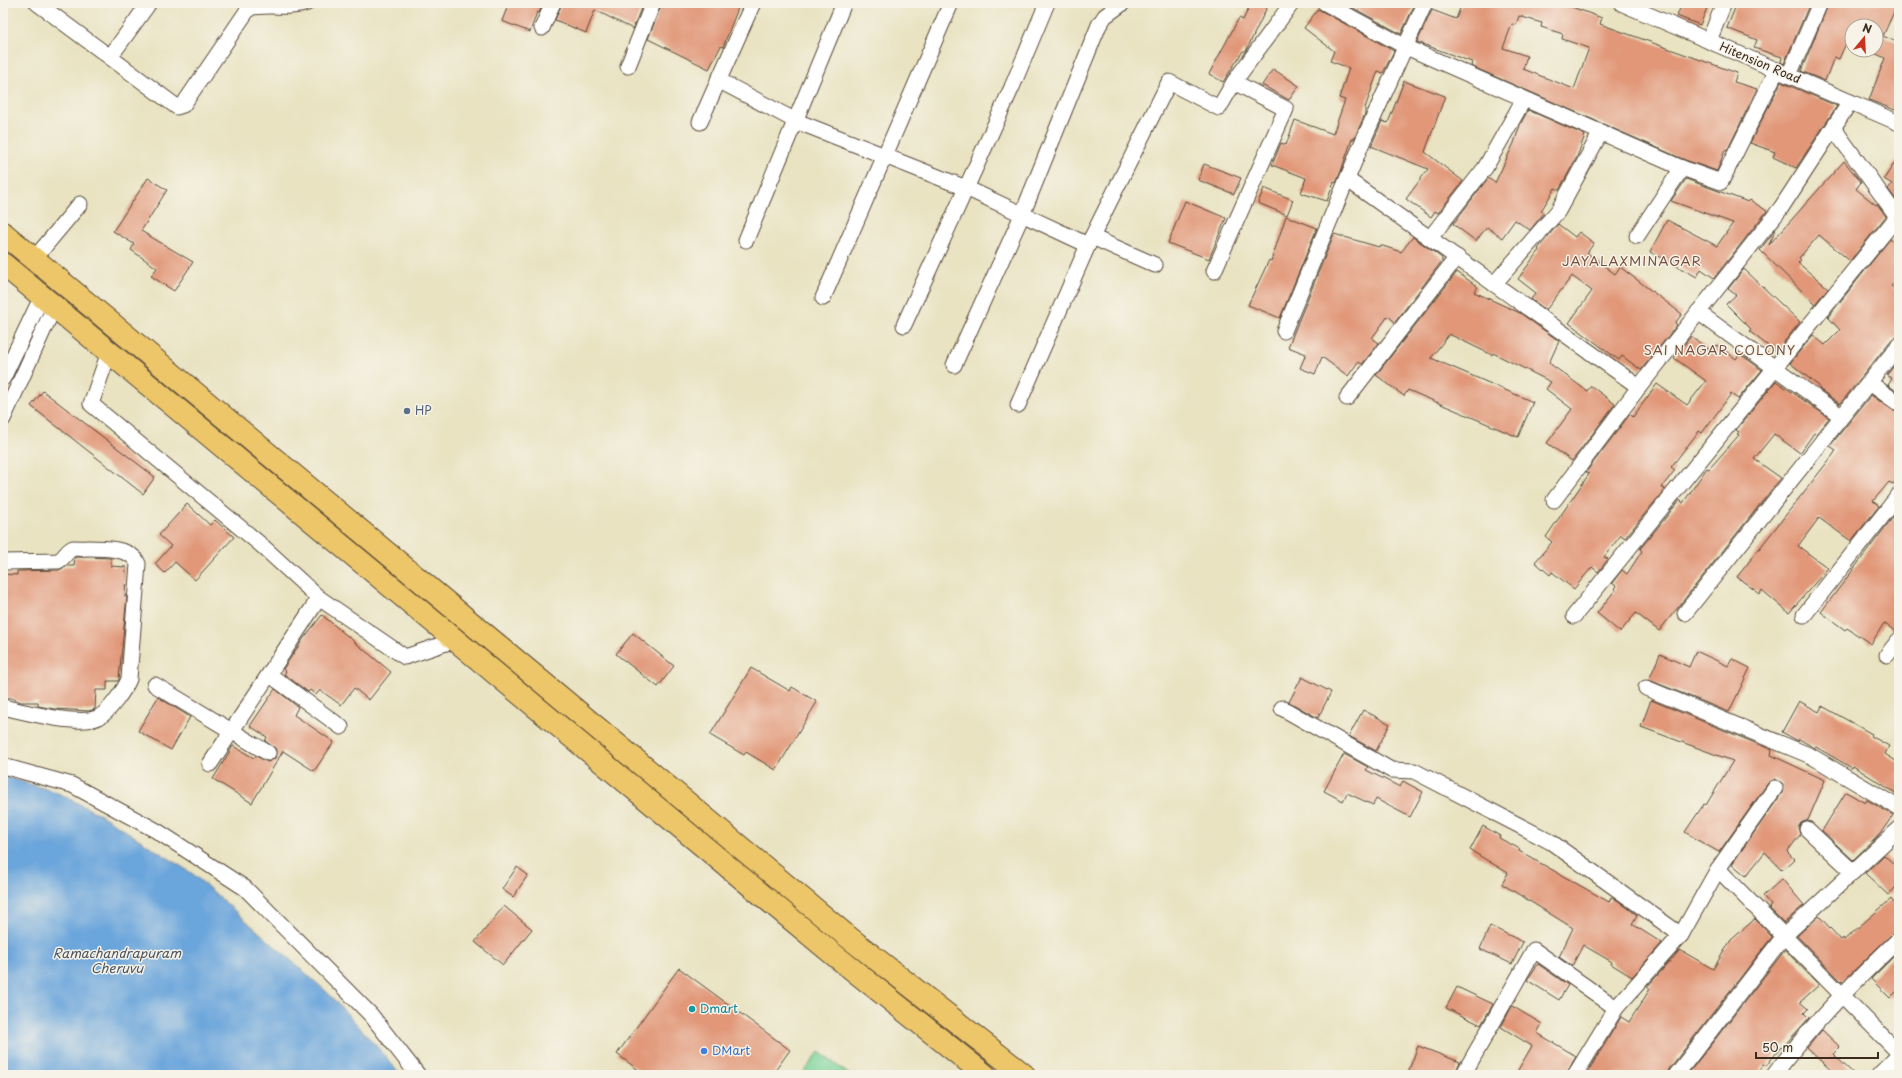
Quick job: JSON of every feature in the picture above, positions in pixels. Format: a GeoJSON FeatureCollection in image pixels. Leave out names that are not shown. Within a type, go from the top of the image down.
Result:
{"type":"FeatureCollection","features":[{"type":"Feature","properties":{"kind":"highway"},"geometry":{"type":"LineString","coordinates":[[3,233],[847,936],[1024,1075]]}},
{"type":"Feature","properties":{"kind":"highway"},"geometry":{"type":"LineString","coordinates":[[3,264],[833,954],[985,1075]]}},
{"type":"Feature","properties":{"kind":"street"},"geometry":{"type":"LineString","coordinates":[[110,56],[149,3]]}},
{"type":"Feature","properties":{"kind":"street"},"geometry":{"type":"LineString","coordinates":[[44,5],[177,107],[184,105],[249,8],[260,5],[294,5],[307,3]]}},
{"type":"Feature","properties":{"kind":"street"},"geometry":{"type":"LineString","coordinates":[[542,28],[553,3]]}},
{"type":"Feature","properties":{"kind":"street"},"geometry":{"type":"LineString","coordinates":[[628,66],[653,3]]}},
{"type":"Feature","properties":{"kind":"street"},"geometry":{"type":"LineString","coordinates":[[700,122],[752,3]]}},
{"type":"Feature","properties":{"kind":"street"},"geometry":{"type":"LineString","coordinates":[[746,240],[844,3]]}},
{"type":"Feature","properties":{"kind":"street"},"geometry":{"type":"LineString","coordinates":[[823,298],[951,3]]}},
{"type":"Feature","properties":{"kind":"street"},"geometry":{"type":"LineString","coordinates":[[904,325],[1047,3]]}},
{"type":"Feature","properties":{"kind":"street"},"geometry":{"type":"LineString","coordinates":[[954,365],[1022,215],[1099,25],[1105,16],[1123,3]]}},
{"type":"Feature","properties":{"kind":"street"},"geometry":{"type":"LineString","coordinates":[[1018,405],[1090,241],[1169,82],[1219,108],[1234,82],[1292,3]]}},
{"type":"Feature","properties":{"kind":"street"},"geometry":{"type":"LineString","coordinates":[[1325,3],[1406,47],[1682,168],[1721,182],[1783,73],[1820,3]]}},
{"type":"Feature","properties":{"kind":"street"},"geometry":{"type":"LineString","coordinates":[[1284,332],[1424,3]]}},
{"type":"Feature","properties":{"kind":"street"},"geometry":{"type":"LineString","coordinates":[[1709,41],[1724,3]]}},
{"type":"Feature","properties":{"kind":"street","name":"Hitension Road"},"geometry":{"type":"LineString","coordinates":[[1627,4],[1899,123]]}},
{"type":"Feature","properties":{"kind":"street"},"geometry":{"type":"LineString","coordinates":[[718,80],[796,121],[884,157],[966,188],[1022,215],[1155,265]]}},
{"type":"Feature","properties":{"kind":"street"},"geometry":{"type":"LineString","coordinates":[[1214,271],[1286,109],[1234,82]]}},
{"type":"Feature","properties":{"kind":"street"},"geometry":{"type":"LineString","coordinates":[[1430,238],[1485,168],[1524,99]]}},
{"type":"Feature","properties":{"kind":"street"},"geometry":{"type":"LineString","coordinates":[[1554,500],[1639,387],[1781,208],[1834,129],[1850,102]]}},
{"type":"Feature","properties":{"kind":"street"},"geometry":{"type":"LineString","coordinates":[[1574,616],[1774,368],[1898,218],[1834,129]]}},
{"type":"Feature","properties":{"kind":"street"},"geometry":{"type":"LineString","coordinates":[[1494,284],[1558,211],[1601,132]]}},
{"type":"Feature","properties":{"kind":"street"},"geometry":{"type":"LineString","coordinates":[[1637,236],[1682,168]]}},
{"type":"Feature","properties":{"kind":"street"},"geometry":{"type":"LineString","coordinates":[[1348,180],[1639,387]]}},
{"type":"Feature","properties":{"kind":"street"},"geometry":{"type":"LineString","coordinates":[[34,259],[80,204]]}},
{"type":"Feature","properties":{"kind":"street"},"geometry":{"type":"LineString","coordinates":[[1347,398],[1457,257]]}},
{"type":"Feature","properties":{"kind":"street"},"geometry":{"type":"LineString","coordinates":[[3,378],[48,301]]}},
{"type":"Feature","properties":{"kind":"street"},"geometry":{"type":"LineString","coordinates":[[3,419],[48,301]]}},
{"type":"Feature","properties":{"kind":"street"},"geometry":{"type":"LineString","coordinates":[[1698,312],[1841,416]]}},
{"type":"Feature","properties":{"kind":"street"},"geometry":{"type":"LineString","coordinates":[[1685,613],[1899,345]]}},
{"type":"Feature","properties":{"kind":"street"},"geometry":{"type":"LineString","coordinates":[[109,352],[91,404],[260,544],[318,598],[405,657],[455,640]]}},
{"type":"Feature","properties":{"kind":"street"},"geometry":{"type":"LineString","coordinates":[[1870,383],[1899,404]]}},
{"type":"Feature","properties":{"kind":"street"},"geometry":{"type":"LineString","coordinates":[[1804,615],[1899,495]]}},
{"type":"Feature","properties":{"kind":"street"},"geometry":{"type":"LineString","coordinates":[[3,562],[58,561],[62,559],[67,551],[73,548],[119,550],[134,556],[138,564],[129,679],[126,686],[104,714],[91,720],[45,717],[3,707]]}},
{"type":"Feature","properties":{"kind":"street"},"geometry":{"type":"LineString","coordinates":[[210,764],[270,675],[318,598]]}},
{"type":"Feature","properties":{"kind":"street"},"geometry":{"type":"LineString","coordinates":[[1887,655],[1899,640]]}},
{"type":"Feature","properties":{"kind":"street"},"geometry":{"type":"LineString","coordinates":[[270,675],[341,727]]}},
{"type":"Feature","properties":{"kind":"street"},"geometry":{"type":"LineString","coordinates":[[155,685],[268,753]]}},
{"type":"Feature","properties":{"kind":"street"},"geometry":{"type":"LineString","coordinates":[[1646,688],[1811,756],[1899,808]]}},
{"type":"Feature","properties":{"kind":"street"},"geometry":{"type":"LineString","coordinates":[[1282,708],[1391,770],[1414,770],[1551,842],[1681,935]]}},
{"type":"Feature","properties":{"kind":"street"},"geometry":{"type":"LineString","coordinates":[[3,766],[72,785],[157,831],[245,888],[370,1015],[418,1075]]}},
{"type":"Feature","properties":{"kind":"street"},"geometry":{"type":"LineString","coordinates":[[1575,1075],[1616,1008],[1681,935],[1718,869],[1775,788]]}},
{"type":"Feature","properties":{"kind":"street"},"geometry":{"type":"LineString","coordinates":[[1807,829],[1853,872]]}},
{"type":"Feature","properties":{"kind":"street"},"geometry":{"type":"LineString","coordinates":[[1676,1075],[1784,936],[1899,829]]}},
{"type":"Feature","properties":{"kind":"street"},"geometry":{"type":"LineString","coordinates":[[1718,869],[1842,994],[1899,1054],[1879,1075]]}},
{"type":"Feature","properties":{"kind":"street"},"geometry":{"type":"LineString","coordinates":[[1774,1075],[1792,1050],[1842,994],[1899,939]]}},
{"type":"Feature","properties":{"kind":"street"},"geometry":{"type":"LineString","coordinates":[[1463,1075],[1534,950],[1616,1008]]}},
{"type":"Feature","properties":{"kind":"green space"},"geometry":{"type":"Polygon","coordinates":[[[819,1052],[850,1075],[802,1075],[819,1052]]]}},
{"type":"Feature","properties":{"kind":"water","name":"Ramachandrapuram Cheruvu"},"geometry":{"type":"Polygon","coordinates":[[[3,776],[56,792],[101,815],[193,874],[328,993],[382,1052],[400,1075],[3,1075],[3,776]]]}},
{"type":"Feature","properties":{"kind":"building"},"geometry":{"type":"Polygon","coordinates":[[[509,3],[543,3],[539,13],[537,12],[530,32],[502,21],[509,3]]]}},
{"type":"Feature","properties":{"kind":"building"},"geometry":{"type":"Polygon","coordinates":[[[562,3],[643,3],[633,29],[595,10],[586,33],[555,20],[562,3]]]}},
{"type":"Feature","properties":{"kind":"building"},"geometry":{"type":"Polygon","coordinates":[[[662,3],[740,3],[723,47],[721,46],[709,69],[648,39],[662,3]]]}},
{"type":"Feature","properties":{"kind":"building"},"geometry":{"type":"Polygon","coordinates":[[[1251,3],[1269,3],[1246,51],[1243,51],[1223,82],[1209,74],[1239,18],[1243,20],[1251,3]]]}},
{"type":"Feature","properties":{"kind":"building"},"geometry":{"type":"Polygon","coordinates":[[[1344,3],[1406,3],[1414,6],[1401,34],[1344,3]]]}},
{"type":"Feature","properties":{"kind":"building"},"geometry":{"type":"Polygon","coordinates":[[[1462,3],[1483,3],[1488,5],[1489,3],[1555,3],[1572,7],[1602,18],[1600,24],[1737,73],[1734,82],[1757,89],[1727,151],[1725,150],[1717,171],[1685,160],[1471,66],[1472,62],[1417,42],[1432,10],[1456,19],[1462,3]],[[1519,16],[1516,25],[1512,24],[1503,48],[1527,56],[1523,69],[1574,89],[1589,48],[1562,39],[1563,34],[1541,27],[1542,23],[1519,16]]]}},
{"type":"Feature","properties":{"kind":"building"},"geometry":{"type":"Polygon","coordinates":[[[1682,3],[1709,3],[1700,25],[1677,16],[1682,3]]]}},
{"type":"Feature","properties":{"kind":"building"},"geometry":{"type":"Polygon","coordinates":[[[1737,3],[1810,3],[1784,64],[1781,62],[1782,57],[1754,48],[1757,40],[1727,28],[1737,3]]]}},
{"type":"Feature","properties":{"kind":"building"},"geometry":{"type":"Polygon","coordinates":[[[1829,3],[1898,3],[1884,34],[1884,18],[1844,18],[1844,48],[1839,59],[1834,57],[1825,81],[1801,71],[1829,3]]]}},
{"type":"Feature","properties":{"kind":"building"},"geometry":{"type":"Polygon","coordinates":[[[1318,9],[1394,51],[1383,73],[1378,71],[1365,108],[1365,114],[1354,139],[1352,139],[1341,171],[1336,183],[1334,182],[1327,201],[1301,193],[1306,178],[1272,165],[1281,143],[1286,145],[1295,120],[1333,134],[1345,100],[1339,98],[1349,68],[1330,61],[1334,51],[1304,28],[1318,9]]]}},
{"type":"Feature","properties":{"kind":"building"},"geometry":{"type":"Polygon","coordinates":[[[1884,36],[1899,43],[1899,99],[1895,110],[1869,100],[1885,58],[1884,36]]]}},
{"type":"Feature","properties":{"kind":"building"},"geometry":{"type":"Polygon","coordinates":[[[1273,69],[1299,86],[1289,100],[1262,85],[1273,69]]]}},
{"type":"Feature","properties":{"kind":"building"},"geometry":{"type":"Polygon","coordinates":[[[1404,81],[1445,96],[1425,152],[1463,181],[1438,213],[1435,211],[1431,217],[1406,199],[1428,169],[1371,146],[1382,121],[1388,123],[1404,81]]]}},
{"type":"Feature","properties":{"kind":"building"},"geometry":{"type":"Polygon","coordinates":[[[1781,82],[1837,106],[1796,168],[1773,157],[1775,152],[1750,143],[1781,82]]]}},
{"type":"Feature","properties":{"kind":"building"},"geometry":{"type":"Polygon","coordinates":[[[1528,110],[1585,135],[1577,157],[1559,190],[1555,188],[1541,211],[1544,213],[1530,230],[1515,220],[1502,238],[1487,227],[1476,241],[1453,224],[1488,178],[1495,183],[1528,110]]]}},
{"type":"Feature","properties":{"kind":"building"},"geometry":{"type":"Polygon","coordinates":[[[1899,156],[1899,198],[1897,201],[1888,189],[1892,184],[1884,179],[1899,156]]]}},
{"type":"Feature","properties":{"kind":"building"},"geometry":{"type":"Polygon","coordinates":[[[1844,161],[1861,182],[1856,189],[1876,205],[1877,204],[1886,216],[1850,261],[1819,235],[1799,258],[1801,260],[1798,263],[1828,288],[1815,304],[1760,250],[1776,229],[1769,245],[1844,161]]]}},
{"type":"Feature","properties":{"kind":"building"},"geometry":{"type":"Polygon","coordinates":[[[1204,164],[1241,178],[1234,194],[1198,180],[1204,164]]]}},
{"type":"Feature","properties":{"kind":"building"},"geometry":{"type":"Polygon","coordinates":[[[148,178],[167,190],[141,231],[193,262],[174,291],[151,276],[157,268],[131,250],[134,244],[113,231],[148,178]]]}},
{"type":"Feature","properties":{"kind":"building"},"geometry":{"type":"Polygon","coordinates":[[[1686,179],[1748,202],[1750,200],[1767,211],[1714,278],[1701,269],[1697,277],[1650,252],[1667,220],[1717,246],[1733,223],[1671,201],[1686,179]]]}},
{"type":"Feature","properties":{"kind":"building"},"geometry":{"type":"Polygon","coordinates":[[[1264,188],[1293,200],[1287,215],[1258,203],[1264,188]]]}},
{"type":"Feature","properties":{"kind":"building"},"geometry":{"type":"Polygon","coordinates":[[[1185,201],[1226,218],[1209,259],[1168,243],[1185,201]]]}},
{"type":"Feature","properties":{"kind":"building"},"geometry":{"type":"Polygon","coordinates":[[[1286,216],[1317,228],[1280,318],[1248,305],[1269,260],[1271,261],[1286,216]]]}},
{"type":"Feature","properties":{"kind":"building"},"geometry":{"type":"Polygon","coordinates":[[[1558,224],[1575,237],[1579,232],[1594,243],[1587,253],[1615,274],[1620,267],[1682,314],[1675,323],[1677,325],[1641,370],[1622,356],[1619,360],[1569,323],[1592,291],[1572,276],[1546,310],[1531,299],[1536,293],[1518,279],[1539,250],[1538,249],[1558,224]]]}},
{"type":"Feature","properties":{"kind":"building"},"geometry":{"type":"Polygon","coordinates":[[[1334,234],[1379,247],[1380,245],[1401,252],[1413,237],[1442,258],[1442,261],[1395,322],[1388,316],[1372,338],[1379,343],[1362,364],[1358,362],[1348,376],[1322,357],[1315,374],[1300,368],[1306,354],[1288,347],[1334,234]]]}},
{"type":"Feature","properties":{"kind":"building"},"geometry":{"type":"Polygon","coordinates":[[[1890,239],[1899,247],[1899,276],[1891,286],[1899,292],[1899,336],[1892,339],[1840,404],[1819,389],[1820,387],[1790,363],[1813,335],[1825,345],[1840,330],[1828,317],[1890,239]]]}},
{"type":"Feature","properties":{"kind":"building"},"geometry":{"type":"Polygon","coordinates":[[[1744,269],[1800,322],[1776,352],[1749,331],[1751,329],[1726,304],[1736,295],[1728,289],[1744,269]]]}},
{"type":"Feature","properties":{"kind":"building"},"geometry":{"type":"Polygon","coordinates":[[[1457,272],[1478,287],[1474,292],[1520,313],[1559,341],[1549,363],[1587,391],[1591,386],[1615,404],[1572,461],[1547,443],[1572,409],[1546,389],[1551,382],[1493,353],[1492,355],[1449,334],[1431,358],[1533,402],[1518,437],[1408,390],[1404,396],[1376,375],[1457,272]]]}},
{"type":"Feature","properties":{"kind":"building"},"geometry":{"type":"Polygon","coordinates":[[[1691,336],[1712,352],[1717,345],[1736,359],[1740,354],[1762,370],[1738,399],[1731,394],[1702,433],[1699,431],[1671,467],[1675,470],[1662,487],[1665,489],[1625,538],[1621,535],[1604,557],[1608,559],[1598,572],[1592,567],[1574,589],[1552,572],[1550,575],[1535,562],[1552,542],[1546,537],[1589,474],[1586,472],[1630,414],[1633,417],[1657,384],[1687,405],[1706,381],[1674,358],[1691,336]]]}},
{"type":"Feature","properties":{"kind":"building"},"geometry":{"type":"Polygon","coordinates":[[[1899,359],[1899,393],[1888,385],[1892,379],[1887,375],[1899,359]]]}},
{"type":"Feature","properties":{"kind":"building"},"geometry":{"type":"Polygon","coordinates":[[[1776,381],[1829,418],[1816,434],[1814,433],[1800,453],[1774,434],[1754,459],[1781,478],[1659,631],[1636,613],[1620,632],[1597,613],[1616,589],[1614,588],[1616,586],[1612,583],[1622,570],[1627,574],[1642,551],[1640,549],[1680,500],[1683,503],[1707,468],[1709,469],[1739,435],[1737,434],[1739,432],[1736,430],[1776,381]]]}},
{"type":"Feature","properties":{"kind":"building"},"geometry":{"type":"Polygon","coordinates":[[[43,391],[155,477],[143,494],[31,406],[43,391]]]}},
{"type":"Feature","properties":{"kind":"building"},"geometry":{"type":"Polygon","coordinates":[[[1871,395],[1899,413],[1899,476],[1893,484],[1889,482],[1873,501],[1879,506],[1851,541],[1819,518],[1798,546],[1828,568],[1789,613],[1762,590],[1760,594],[1737,577],[1833,455],[1836,450],[1830,446],[1871,395]]]}},
{"type":"Feature","properties":{"kind":"building"},"geometry":{"type":"Polygon","coordinates":[[[187,504],[210,525],[215,520],[234,537],[195,580],[175,562],[165,573],[155,564],[171,546],[159,535],[187,504]]]}},
{"type":"Feature","properties":{"kind":"building"},"geometry":{"type":"Polygon","coordinates":[[[1893,517],[1899,522],[1899,631],[1896,632],[1884,623],[1871,644],[1847,628],[1845,630],[1821,612],[1893,517]]]}},
{"type":"Feature","properties":{"kind":"building"},"geometry":{"type":"Polygon","coordinates":[[[75,557],[111,558],[111,566],[126,567],[125,597],[127,595],[118,681],[107,681],[107,690],[96,690],[95,709],[89,711],[54,709],[38,706],[38,702],[21,702],[11,698],[3,698],[3,574],[17,575],[17,571],[59,570],[67,566],[74,566],[75,557]]]}},
{"type":"Feature","properties":{"kind":"building"},"geometry":{"type":"Polygon","coordinates":[[[322,615],[391,672],[369,700],[354,688],[341,705],[320,690],[316,695],[310,690],[308,692],[284,674],[286,672],[283,669],[322,615]]]}},
{"type":"Feature","properties":{"kind":"building"},"geometry":{"type":"Polygon","coordinates":[[[633,633],[674,666],[658,687],[616,654],[633,633]]]}},
{"type":"Feature","properties":{"kind":"building"},"geometry":{"type":"Polygon","coordinates":[[[1696,651],[1728,666],[1732,659],[1750,668],[1729,712],[1649,680],[1660,654],[1689,667],[1696,651]]]}},
{"type":"Feature","properties":{"kind":"building"},"geometry":{"type":"Polygon","coordinates":[[[751,668],[790,691],[792,687],[817,702],[776,770],[746,752],[744,755],[710,735],[751,668]]]}},
{"type":"Feature","properties":{"kind":"building"},"geometry":{"type":"Polygon","coordinates":[[[1302,677],[1331,692],[1318,718],[1289,702],[1302,677]]]}},
{"type":"Feature","properties":{"kind":"building"},"geometry":{"type":"Polygon","coordinates":[[[275,689],[298,707],[294,715],[334,742],[314,771],[283,751],[252,803],[213,779],[233,746],[254,758],[256,756],[268,762],[275,758],[276,749],[265,741],[267,737],[250,726],[275,689]]]}},
{"type":"Feature","properties":{"kind":"building"},"geometry":{"type":"Polygon","coordinates":[[[158,697],[190,717],[171,750],[138,731],[158,697]]]}},
{"type":"Feature","properties":{"kind":"building"},"geometry":{"type":"Polygon","coordinates":[[[1651,700],[1772,750],[1771,755],[1825,780],[1808,820],[1801,823],[1798,827],[1800,835],[1787,852],[1794,859],[1782,870],[1765,852],[1746,876],[1732,864],[1782,793],[1783,784],[1775,779],[1768,783],[1719,852],[1685,832],[1704,804],[1706,805],[1733,761],[1641,727],[1651,700]]]}},
{"type":"Feature","properties":{"kind":"building"},"geometry":{"type":"Polygon","coordinates":[[[1799,701],[1819,712],[1822,706],[1872,734],[1871,736],[1889,746],[1885,754],[1899,763],[1899,795],[1853,766],[1852,768],[1816,747],[1815,748],[1799,739],[1798,741],[1782,732],[1799,701]]]}},
{"type":"Feature","properties":{"kind":"building"},"geometry":{"type":"Polygon","coordinates":[[[1363,710],[1390,724],[1376,751],[1349,736],[1363,710]]]}},
{"type":"Feature","properties":{"kind":"building"},"geometry":{"type":"Polygon","coordinates":[[[1344,754],[1368,767],[1366,770],[1400,787],[1403,781],[1423,792],[1410,817],[1376,799],[1373,805],[1347,793],[1343,801],[1324,791],[1344,754]]]}},
{"type":"Feature","properties":{"kind":"building"},"geometry":{"type":"Polygon","coordinates":[[[1846,792],[1865,803],[1867,800],[1893,815],[1880,834],[1853,860],[1822,831],[1846,792]]]}},
{"type":"Feature","properties":{"kind":"building"},"geometry":{"type":"Polygon","coordinates":[[[1483,826],[1500,836],[1499,838],[1520,849],[1519,851],[1609,902],[1611,897],[1617,900],[1637,915],[1632,924],[1662,943],[1632,977],[1611,964],[1612,962],[1583,945],[1572,966],[1559,957],[1573,928],[1502,884],[1508,873],[1470,850],[1483,826]]]}},
{"type":"Feature","properties":{"kind":"building"},"geometry":{"type":"Polygon","coordinates":[[[1884,855],[1899,869],[1899,884],[1888,895],[1865,873],[1884,855]]]}},
{"type":"Feature","properties":{"kind":"building"},"geometry":{"type":"Polygon","coordinates":[[[517,867],[528,875],[513,897],[502,889],[517,867]]]}},
{"type":"Feature","properties":{"kind":"building"},"geometry":{"type":"Polygon","coordinates":[[[1782,879],[1804,905],[1784,923],[1769,908],[1771,905],[1763,896],[1782,879]]]}},
{"type":"Feature","properties":{"kind":"building"},"geometry":{"type":"Polygon","coordinates":[[[1891,899],[1899,909],[1899,930],[1893,933],[1842,982],[1797,936],[1819,916],[1841,940],[1843,938],[1844,940],[1891,899]]]}},
{"type":"Feature","properties":{"kind":"building"},"geometry":{"type":"Polygon","coordinates":[[[504,906],[532,929],[503,965],[475,942],[504,906]]]}},
{"type":"Feature","properties":{"kind":"building"},"geometry":{"type":"Polygon","coordinates":[[[1755,919],[1772,937],[1669,1069],[1667,1075],[1586,1075],[1621,1017],[1629,1022],[1650,989],[1647,987],[1680,950],[1713,969],[1731,940],[1755,919]]]}},
{"type":"Feature","properties":{"kind":"building"},"geometry":{"type":"Polygon","coordinates":[[[1490,926],[1523,942],[1512,964],[1480,949],[1490,926]]]}},
{"type":"Feature","properties":{"kind":"building"},"geometry":{"type":"Polygon","coordinates":[[[1785,950],[1819,985],[1800,1002],[1808,1009],[1804,1013],[1809,1018],[1782,1048],[1781,1047],[1766,1066],[1763,1064],[1757,1075],[1687,1075],[1785,950]]]}},
{"type":"Feature","properties":{"kind":"building"},"geometry":{"type":"Polygon","coordinates":[[[1899,951],[1899,989],[1890,998],[1871,979],[1899,951]]]}},
{"type":"Feature","properties":{"kind":"building"},"geometry":{"type":"Polygon","coordinates":[[[1538,964],[1568,985],[1559,1000],[1527,980],[1538,964]]]}},
{"type":"Feature","properties":{"kind":"building","name":"Dmart"},"geometry":{"type":"Polygon","coordinates":[[[679,968],[790,1050],[772,1075],[645,1075],[617,1054],[679,968]]]}},
{"type":"Feature","properties":{"kind":"building"},"geometry":{"type":"Polygon","coordinates":[[[1457,987],[1493,1004],[1481,1025],[1446,1008],[1457,987]]]}},
{"type":"Feature","properties":{"kind":"building"},"geometry":{"type":"Polygon","coordinates":[[[1512,1006],[1542,1024],[1537,1033],[1576,1056],[1566,1075],[1515,1075],[1532,1046],[1501,1027],[1512,1006]]]}},
{"type":"Feature","properties":{"kind":"building"},"geometry":{"type":"Polygon","coordinates":[[[1822,1030],[1840,1047],[1833,1054],[1855,1075],[1836,1075],[1807,1048],[1822,1030]]]}},
{"type":"Feature","properties":{"kind":"building"},"geometry":{"type":"Polygon","coordinates":[[[1418,1046],[1460,1062],[1454,1075],[1407,1075],[1418,1046]]]}},
{"type":"Feature","properties":{"kind":"place","name":"HP"},"geometry":{"type":"Point","coordinates":[407,411]}},
{"type":"Feature","properties":{"kind":"place","name":"Dmart"},"geometry":{"type":"Point","coordinates":[692,1009]}},
{"type":"Feature","properties":{"kind":"place","name":"DMart"},"geometry":{"type":"Point","coordinates":[704,1051]}},
{"type":"Feature","properties":{"kind":"district","name":"JAYALAXMINAGAR"},"geometry":{"type":"Point","coordinates":[1632,261]}},
{"type":"Feature","properties":{"kind":"district","name":"SAI NAGAR COLONY"},"geometry":{"type":"Point","coordinates":[1720,350]}}]}
